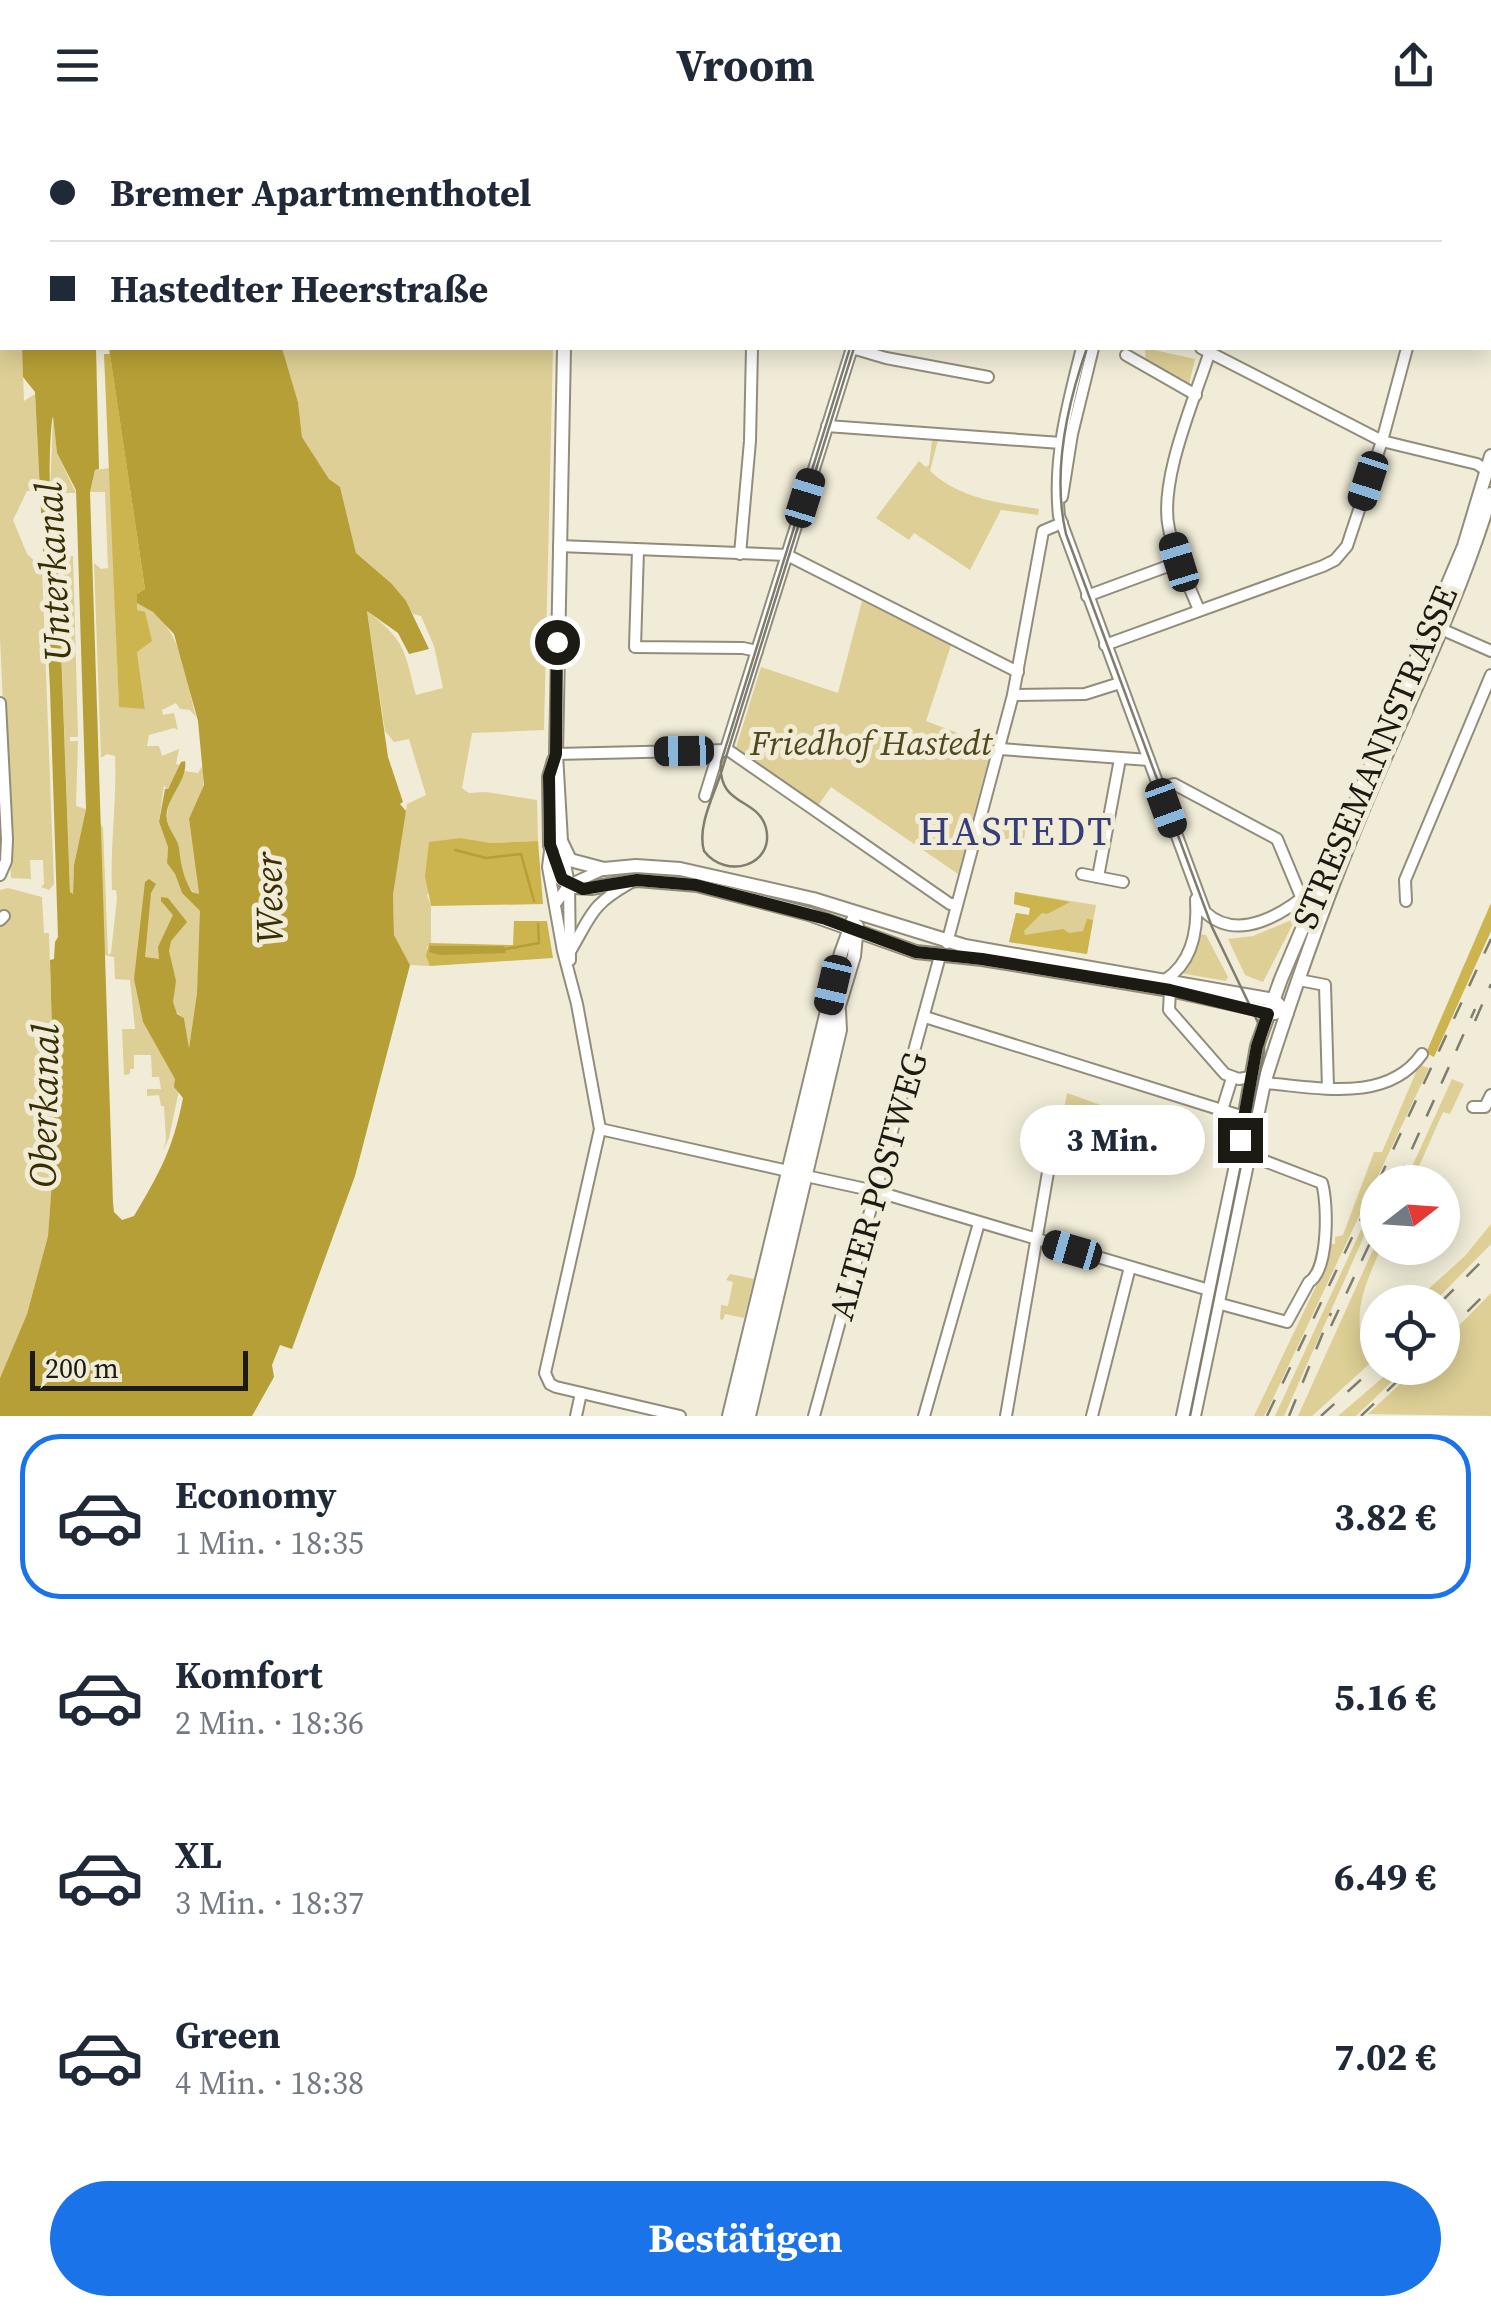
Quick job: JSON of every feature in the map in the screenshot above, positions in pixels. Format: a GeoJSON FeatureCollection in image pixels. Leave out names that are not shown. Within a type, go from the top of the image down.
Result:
{"type":"FeatureCollection","features":[{"type":"Feature","properties":{"kind":"main road"},"geometry":{"type":"LineString","coordinates":[[564,350],[556,754],[549,776],[557,872],[569,884],[583,889],[636,866],[680,869],[813,899],[948,942],[1168,985],[1268,1014],[1287,1012]]}},
{"type":"Feature","properties":{"kind":"main road","name":"STRESEMANNSTRASSE"},"geometry":{"type":"LineString","coordinates":[[1194,1416],[1264,1083],[1339,868],[1474,550],[1489,475]]}},
{"type":"Feature","properties":{"kind":"main road","name":"STRESEMANNSTRASSE"},"geometry":{"type":"LineString","coordinates":[[1183,1416],[1250,1077],[1268,1014],[1464,546],[1489,475]]}},
{"type":"Feature","properties":{"kind":"main road"},"geometry":{"type":"LineString","coordinates":[[557,848],[600,881],[696,885],[940,956],[1274,1000],[1287,1012]]}},
{"type":"Feature","properties":{"kind":"main road"},"geometry":{"type":"LineString","coordinates":[[729,1416],[788,1171],[858,913]]}},
{"type":"Feature","properties":{"kind":"main road"},"geometry":{"type":"LineString","coordinates":[[740,1416],[854,956],[853,928]]}},
{"type":"Feature","properties":{"kind":"main road"},"geometry":{"type":"LineString","coordinates":[[854,956],[878,939]]}},
{"type":"Feature","properties":{"kind":"street"},"geometry":{"type":"LineString","coordinates":[[740,554],[750,443],[752,350]]}},
{"type":"Feature","properties":{"kind":"street"},"geometry":{"type":"LineString","coordinates":[[705,796],[718,754],[726,749],[851,350]]}},
{"type":"Feature","properties":{"kind":"street"},"geometry":{"type":"LineString","coordinates":[[860,350],[988,376]]}},
{"type":"Feature","properties":{"kind":"street"},"geometry":{"type":"LineString","coordinates":[[1082,350],[1060,443],[1057,501],[1087,596],[1205,912],[1219,924],[1261,922],[1321,888]]}},
{"type":"Feature","properties":{"kind":"street"},"geometry":{"type":"LineString","coordinates":[[1062,523],[1072,434],[1093,350]]}},
{"type":"Feature","properties":{"kind":"street"},"geometry":{"type":"LineString","coordinates":[[1199,610],[1179,562],[1166,502],[1207,350]]}},
{"type":"Feature","properties":{"kind":"street"},"geometry":{"type":"LineString","coordinates":[[1211,350],[1382,441],[1489,475]]}},
{"type":"Feature","properties":{"kind":"street"},"geometry":{"type":"LineString","coordinates":[[1105,645],[1335,560],[1347,546],[1382,441],[1406,350]]}},
{"type":"Feature","properties":{"kind":"street"},"geometry":{"type":"LineString","coordinates":[[1126,355],[1196,395]]}},
{"type":"Feature","properties":{"kind":"street"},"geometry":{"type":"LineString","coordinates":[[828,426],[1060,443]]}},
{"type":"Feature","properties":{"kind":"street"},"geometry":{"type":"LineString","coordinates":[[948,942],[1013,695],[1043,531],[1062,523]]}},
{"type":"Feature","properties":{"kind":"street"},"geometry":{"type":"LineString","coordinates":[[558,546],[787,556],[1018,672]]}},
{"type":"Feature","properties":{"kind":"street"},"geometry":{"type":"LineString","coordinates":[[638,550],[635,647],[757,651]]}},
{"type":"Feature","properties":{"kind":"street"},"geometry":{"type":"LineString","coordinates":[[1087,596],[1179,562]]}},
{"type":"Feature","properties":{"kind":"street"},"geometry":{"type":"LineString","coordinates":[[1441,630],[1491,651]]}},
{"type":"Feature","properties":{"kind":"street"},"geometry":{"type":"LineString","coordinates":[[1406,901],[1405,880],[1491,674]]}},
{"type":"Feature","properties":{"kind":"street"},"geometry":{"type":"LineString","coordinates":[[1013,695],[1085,694],[1120,683]]}},
{"type":"Feature","properties":{"kind":"street"},"geometry":{"type":"LineString","coordinates":[[0,703],[7,849],[0,875]]}},
{"type":"Feature","properties":{"kind":"street"},"geometry":{"type":"LineString","coordinates":[[556,754],[726,749],[950,904],[957,904]]}},
{"type":"Feature","properties":{"kind":"street"},"geometry":{"type":"LineString","coordinates":[[1000,749],[1148,760]]}},
{"type":"Feature","properties":{"kind":"street"},"geometry":{"type":"LineString","coordinates":[[1098,877],[1120,759]]}},
{"type":"Feature","properties":{"kind":"street"},"geometry":{"type":"LineString","coordinates":[[1159,788],[1174,784],[1277,839],[1302,899]]}},
{"type":"Feature","properties":{"kind":"street"},"geometry":{"type":"LineString","coordinates":[[557,848],[548,866],[600,1129],[545,1366],[546,1379],[556,1387],[680,1416]]}},
{"type":"Feature","properties":{"kind":"street"},"geometry":{"type":"LineString","coordinates":[[1082,874],[1123,882]]}},
{"type":"Feature","properties":{"kind":"street"},"geometry":{"type":"LineString","coordinates":[[1192,878],[1197,912],[1193,943],[1168,985],[1169,1010],[1232,1078]]}},
{"type":"Feature","properties":{"kind":"street"},"geometry":{"type":"LineString","coordinates":[[570,951],[600,881]]}},
{"type":"Feature","properties":{"kind":"street"},"geometry":{"type":"LineString","coordinates":[[555,904],[569,884]]}},
{"type":"Feature","properties":{"kind":"street"},"geometry":{"type":"LineString","coordinates":[[569,884],[571,976]]}},
{"type":"Feature","properties":{"kind":"street","name":"ALTER POSTWEG"},"geometry":{"type":"LineString","coordinates":[[814,1416],[940,956]]}},
{"type":"Feature","properties":{"kind":"street"},"geometry":{"type":"LineString","coordinates":[[1299,980],[1324,985],[1328,1088]]}},
{"type":"Feature","properties":{"kind":"street"},"geometry":{"type":"LineString","coordinates":[[750,1416],[842,1030],[840,1011]]}},
{"type":"Feature","properties":{"kind":"street"},"geometry":{"type":"LineString","coordinates":[[926,1016],[1244,1117]]}},
{"type":"Feature","properties":{"kind":"street"},"geometry":{"type":"LineString","coordinates":[[1264,1083],[1356,1090],[1391,1081],[1422,1054]]}},
{"type":"Feature","properties":{"kind":"street"},"geometry":{"type":"LineString","coordinates":[[1232,1078],[1250,1077]]}},
{"type":"Feature","properties":{"kind":"street"},"geometry":{"type":"LineString","coordinates":[[1222,1110],[1232,1078]]}},
{"type":"Feature","properties":{"kind":"street"},"geometry":{"type":"LineString","coordinates":[[1473,1107],[1484,1106],[1491,1096]]}},
{"type":"Feature","properties":{"kind":"street"},"geometry":{"type":"LineString","coordinates":[[600,1129],[788,1171]]}},
{"type":"Feature","properties":{"kind":"street"},"geometry":{"type":"LineString","coordinates":[[1006,1416],[1052,1149]]}},
{"type":"Feature","properties":{"kind":"street"},"geometry":{"type":"LineString","coordinates":[[1217,1303],[1288,1322],[1308,1282],[1320,1270],[1324,1252],[1324,1186],[1249,1155]]}},
{"type":"Feature","properties":{"kind":"street"},"geometry":{"type":"LineString","coordinates":[[806,1176],[1012,1230],[1209,1290]]}},
{"type":"Feature","properties":{"kind":"street"},"geometry":{"type":"LineString","coordinates":[[924,1416],[980,1223]]}},
{"type":"Feature","properties":{"kind":"street"},"geometry":{"type":"LineString","coordinates":[[1092,1416],[1130,1267]]}},
{"type":"Feature","properties":{"kind":"street"},"geometry":{"type":"LineString","coordinates":[[576,1416],[581,1393]]}},
{"type":"Feature","properties":{"kind":"green space"},"geometry":{"type":"Polygon","coordinates":[[[0,350],[22,350],[24,401],[35,394],[40,491],[27,491],[13,520],[27,554],[42,568],[54,884],[49,890],[41,887],[43,860],[30,860],[31,879],[11,878],[0,637],[0,350]]]}},
{"type":"Feature","properties":{"kind":"green space"},"geometry":{"type":"Polygon","coordinates":[[[283,350],[553,350],[544,730],[472,733],[462,788],[469,793],[537,800],[538,841],[491,843],[461,838],[427,895],[431,906],[431,943],[427,947],[430,966],[410,965],[394,935],[393,895],[407,804],[426,795],[409,739],[394,742],[385,731],[367,611],[402,647],[416,695],[443,688],[434,646],[421,616],[413,614],[391,583],[356,553],[340,488],[329,479],[302,437],[298,402],[283,350]]]}},
{"type":"Feature","properties":{"kind":"green space"},"geometry":{"type":"Polygon","coordinates":[[[1145,350],[1195,359],[1188,389],[1146,364],[1145,350]]]}},
{"type":"Feature","properties":{"kind":"green space"},"geometry":{"type":"Polygon","coordinates":[[[53,416],[57,453],[76,493],[50,493],[53,416]]]}},
{"type":"Feature","properties":{"kind":"green space"},"geometry":{"type":"Polygon","coordinates":[[[932,440],[938,440],[930,471],[954,488],[981,498],[1039,509],[1038,515],[1001,510],[970,570],[914,533],[909,540],[876,518],[919,461],[929,465],[932,440]]]}},
{"type":"Feature","properties":{"kind":"green space"},"geometry":{"type":"Polygon","coordinates":[[[110,468],[119,706],[145,708],[137,652],[137,603],[152,611],[173,636],[196,717],[176,703],[162,710],[163,715],[174,713],[178,730],[149,735],[147,746],[159,746],[162,756],[179,749],[176,764],[180,765],[167,790],[164,785],[159,822],[168,847],[167,863],[182,893],[201,917],[189,1048],[184,1018],[135,981],[143,1022],[179,1090],[163,1151],[164,1106],[159,1095],[147,1096],[147,1089],[161,1089],[159,1077],[152,1077],[151,1055],[134,1055],[134,1069],[124,1075],[122,1029],[135,1029],[130,980],[115,979],[114,957],[104,955],[100,823],[108,955],[117,898],[116,890],[112,890],[115,756],[107,754],[101,758],[94,563],[101,569],[108,568],[105,492],[90,492],[95,470],[110,468]]]}},
{"type":"Feature","properties":{"kind":"green space"},"geometry":{"type":"Polygon","coordinates":[[[63,556],[73,556],[78,737],[70,737],[70,741],[78,741],[76,806],[86,809],[74,865],[73,894],[59,583],[64,582],[63,556]]]}},
{"type":"Feature","properties":{"kind":"green space","name":"Friedhof Hastedt"},"geometry":{"type":"Polygon","coordinates":[[[862,601],[951,645],[926,721],[992,746],[958,874],[831,787],[817,807],[735,751],[761,667],[838,693],[862,601]]]}},
{"type":"Feature","properties":{"kind":"green space"},"geometry":{"type":"Polygon","coordinates":[[[204,763],[203,794],[189,820],[199,895],[185,880],[167,817],[184,771],[198,773],[204,763]]]}},
{"type":"Feature","properties":{"kind":"green space"},"geometry":{"type":"Polygon","coordinates":[[[990,819],[1026,823],[1024,841],[988,837],[990,819]]]}},
{"type":"Feature","properties":{"kind":"green space"},"geometry":{"type":"Polygon","coordinates":[[[8,888],[42,897],[44,933],[49,933],[55,1139],[48,1236],[27,1314],[0,1378],[0,890],[8,888]]]}},
{"type":"Feature","properties":{"kind":"green space"},"geometry":{"type":"Polygon","coordinates":[[[1015,892],[1096,905],[1087,954],[1009,942],[1016,913],[1029,915],[1030,908],[1014,904],[1015,892]]]}},
{"type":"Feature","properties":{"kind":"green space"},"geometry":{"type":"Polygon","coordinates":[[[1296,918],[1263,982],[1245,975],[1228,939],[1253,936],[1296,918]]]}},
{"type":"Feature","properties":{"kind":"green space"},"geometry":{"type":"Polygon","coordinates":[[[1198,934],[1206,935],[1228,977],[1226,981],[1180,973],[1198,934]]]}},
{"type":"Feature","properties":{"kind":"green space"},"geometry":{"type":"Polygon","coordinates":[[[1419,1065],[1429,1068],[1383,1165],[1369,1165],[1374,1152],[1382,1152],[1419,1065]]]}},
{"type":"Feature","properties":{"kind":"green space"},"geometry":{"type":"Polygon","coordinates":[[[1452,1079],[1464,1084],[1450,1114],[1443,1112],[1420,1165],[1413,1165],[1452,1079]]]}},
{"type":"Feature","properties":{"kind":"green space"},"geometry":{"type":"Polygon","coordinates":[[[1067,1093],[1154,1124],[1146,1147],[1156,1151],[1148,1173],[1056,1157],[1067,1093]]]}},
{"type":"Feature","properties":{"kind":"green space"},"geometry":{"type":"Polygon","coordinates":[[[1360,1189],[1360,1214],[1268,1409],[1264,1416],[1254,1416],[1328,1261],[1329,1244],[1335,1244],[1335,1237],[1343,1235],[1360,1189]]]}},
{"type":"Feature","properties":{"kind":"green space"},"geometry":{"type":"Polygon","coordinates":[[[1491,1224],[1491,1244],[1451,1285],[1433,1285],[1460,1265],[1491,1224]]]}},
{"type":"Feature","properties":{"kind":"green space"},"geometry":{"type":"Polygon","coordinates":[[[1360,1232],[1360,1245],[1284,1416],[1275,1416],[1360,1232]]]}},
{"type":"Feature","properties":{"kind":"green space"},"geometry":{"type":"Polygon","coordinates":[[[1366,1265],[1374,1265],[1366,1285],[1360,1285],[1360,1372],[1312,1416],[1298,1416],[1366,1265]]]}},
{"type":"Feature","properties":{"kind":"green space"},"geometry":{"type":"Polygon","coordinates":[[[730,1274],[754,1279],[744,1318],[725,1314],[723,1320],[721,1305],[728,1306],[733,1282],[726,1280],[730,1274]]]}},
{"type":"Feature","properties":{"kind":"green space"},"geometry":{"type":"Polygon","coordinates":[[[1491,1293],[1491,1416],[1368,1414],[1399,1385],[1460,1385],[1460,1325],[1491,1293]]]}},
{"type":"Feature","properties":{"kind":"green space"},"geometry":{"type":"Polygon","coordinates":[[[1374,1385],[1388,1385],[1356,1416],[1338,1416],[1374,1385]]]}},
{"type":"Feature","properties":{"kind":"shaded area"},"geometry":{"type":"Polygon","coordinates":[[[104,354],[110,354],[145,589],[137,594],[137,610],[145,612],[152,641],[137,652],[145,709],[119,707],[104,354]]]}},
{"type":"Feature","properties":{"kind":"shaded area"},"geometry":{"type":"Polygon","coordinates":[[[461,838],[491,843],[538,841],[543,904],[431,906],[425,876],[429,842],[461,838]]]}},
{"type":"Feature","properties":{"kind":"shaded area"},"geometry":{"type":"Polygon","coordinates":[[[1015,892],[1070,902],[1042,913],[1024,931],[1025,935],[1063,929],[1069,933],[1083,931],[1087,919],[1093,920],[1087,954],[1009,942],[1016,913],[1029,915],[1030,908],[1014,904],[1015,892]]]}},
{"type":"Feature","properties":{"kind":"shaded area"},"geometry":{"type":"Polygon","coordinates":[[[1491,903],[1491,931],[1434,1057],[1426,1053],[1491,903]]]}},
{"type":"Feature","properties":{"kind":"shaded area"},"geometry":{"type":"Polygon","coordinates":[[[514,921],[547,921],[553,958],[430,966],[426,956],[429,943],[513,945],[514,921]]]}},
{"type":"Feature","properties":{"kind":"water"},"geometry":{"type":"Polygon","coordinates":[[[22,350],[96,350],[99,469],[95,470],[90,492],[113,1203],[114,1212],[122,1220],[134,1216],[158,1173],[175,1132],[183,1098],[143,1022],[134,979],[145,882],[149,879],[156,884],[151,893],[145,957],[159,959],[158,947],[173,915],[161,897],[168,898],[187,922],[171,941],[169,951],[176,981],[173,1002],[177,1014],[184,1018],[189,1048],[197,993],[200,911],[182,893],[167,863],[168,847],[159,822],[165,789],[185,761],[167,817],[178,843],[186,881],[192,892],[199,894],[189,819],[204,785],[198,721],[174,634],[153,612],[137,603],[137,594],[145,589],[109,350],[283,350],[298,402],[302,437],[329,479],[340,487],[356,553],[406,601],[429,649],[409,654],[398,633],[367,611],[388,757],[403,802],[400,804],[406,811],[393,895],[394,935],[410,965],[355,1176],[292,1349],[280,1345],[272,1365],[274,1377],[252,1416],[0,1416],[0,1378],[27,1314],[48,1236],[55,1139],[50,960],[54,959],[58,937],[35,392],[23,377],[22,350]],[[53,416],[51,517],[58,567],[73,894],[74,865],[86,809],[76,490],[57,453],[53,416]]]}},
{"type":"Feature","properties":{"kind":"water"},"geometry":{"type":"Polygon","coordinates":[[[430,946],[506,949],[505,953],[440,955],[429,952],[430,946]]]}},
{"type":"Feature","properties":{"kind":"waterway"},"geometry":{"type":"LineString","coordinates":[[455,850],[486,858],[521,854],[534,901]]}},
{"type":"Feature","properties":{"kind":"waterway"},"geometry":{"type":"LineString","coordinates":[[506,949],[539,943],[538,924]]}},
{"type":"Feature","properties":{"kind":"tram line"},"geometry":{"type":"LineString","coordinates":[[721,773],[721,762],[849,350]]}},
{"type":"Feature","properties":{"kind":"tram line"},"geometry":{"type":"LineString","coordinates":[[721,773],[853,350]]}},
{"type":"Feature","properties":{"kind":"tram line"},"geometry":{"type":"LineString","coordinates":[[1086,350],[1073,393],[1061,464],[1066,534],[1212,927],[1264,1035],[1264,1052],[1190,1416]]}},
{"type":"Feature","properties":{"kind":"tram line"},"geometry":{"type":"LineString","coordinates":[[721,773],[725,787],[755,811],[766,828],[763,852],[747,865],[724,865],[704,851],[704,822],[721,773]]}},
{"type":"Feature","properties":{"kind":"railway"},"geometry":{"type":"LineString","coordinates":[[1386,1165],[1491,939]]}},
{"type":"Feature","properties":{"kind":"railway"},"geometry":{"type":"LineString","coordinates":[[1475,1021],[1491,984]]}},
{"type":"Feature","properties":{"kind":"railway"},"geometry":{"type":"LineString","coordinates":[[1405,1165],[1475,1009]]}},
{"type":"Feature","properties":{"kind":"railway"},"geometry":{"type":"LineString","coordinates":[[1267,1416],[1360,1221]]}},
{"type":"Feature","properties":{"kind":"railway"},"geometry":{"type":"LineString","coordinates":[[1458,1285],[1491,1252]]}},
{"type":"Feature","properties":{"kind":"railway"},"geometry":{"type":"LineString","coordinates":[[1331,1326],[1360,1264]]}},
{"type":"Feature","properties":{"kind":"railway"},"geometry":{"type":"LineString","coordinates":[[1460,1319],[1491,1288]]}},
{"type":"Feature","properties":{"kind":"railway"},"geometry":{"type":"LineString","coordinates":[[1289,1416],[1331,1313]]}},
{"type":"Feature","properties":{"kind":"railway"},"geometry":{"type":"LineString","coordinates":[[1321,1416],[1360,1380]]}},
{"type":"Feature","properties":{"kind":"railway"},"geometry":{"type":"LineString","coordinates":[[1361,1416],[1393,1385]]}},
{"type":"Feature","properties":{"kind":"district","name":"HASTEDT"},"geometry":{"type":"Point","coordinates":[1016,831]}},
{"type":"Feature","properties":{"kind":"route"},"geometry":{"type":"LineString","coordinates":[[557,642],[556,754],[549,776],[550,845],[562,879],[583,889],[637,880],[696,885],[826,919],[916,952],[1170,990],[1268,1014],[1250,1077],[1240,1140]]}},
{"type":"Feature","properties":{"kind":"water label","name":"Unterkanal"},"geometry":{"type":"Point","coordinates":[53,572]}},
{"type":"Feature","properties":{"kind":"water label","name":"Weser"},"geometry":{"type":"Point","coordinates":[269,898]}},
{"type":"Feature","properties":{"kind":"water label","name":"Oberkanal"},"geometry":{"type":"Point","coordinates":[44,1106]}}]}
